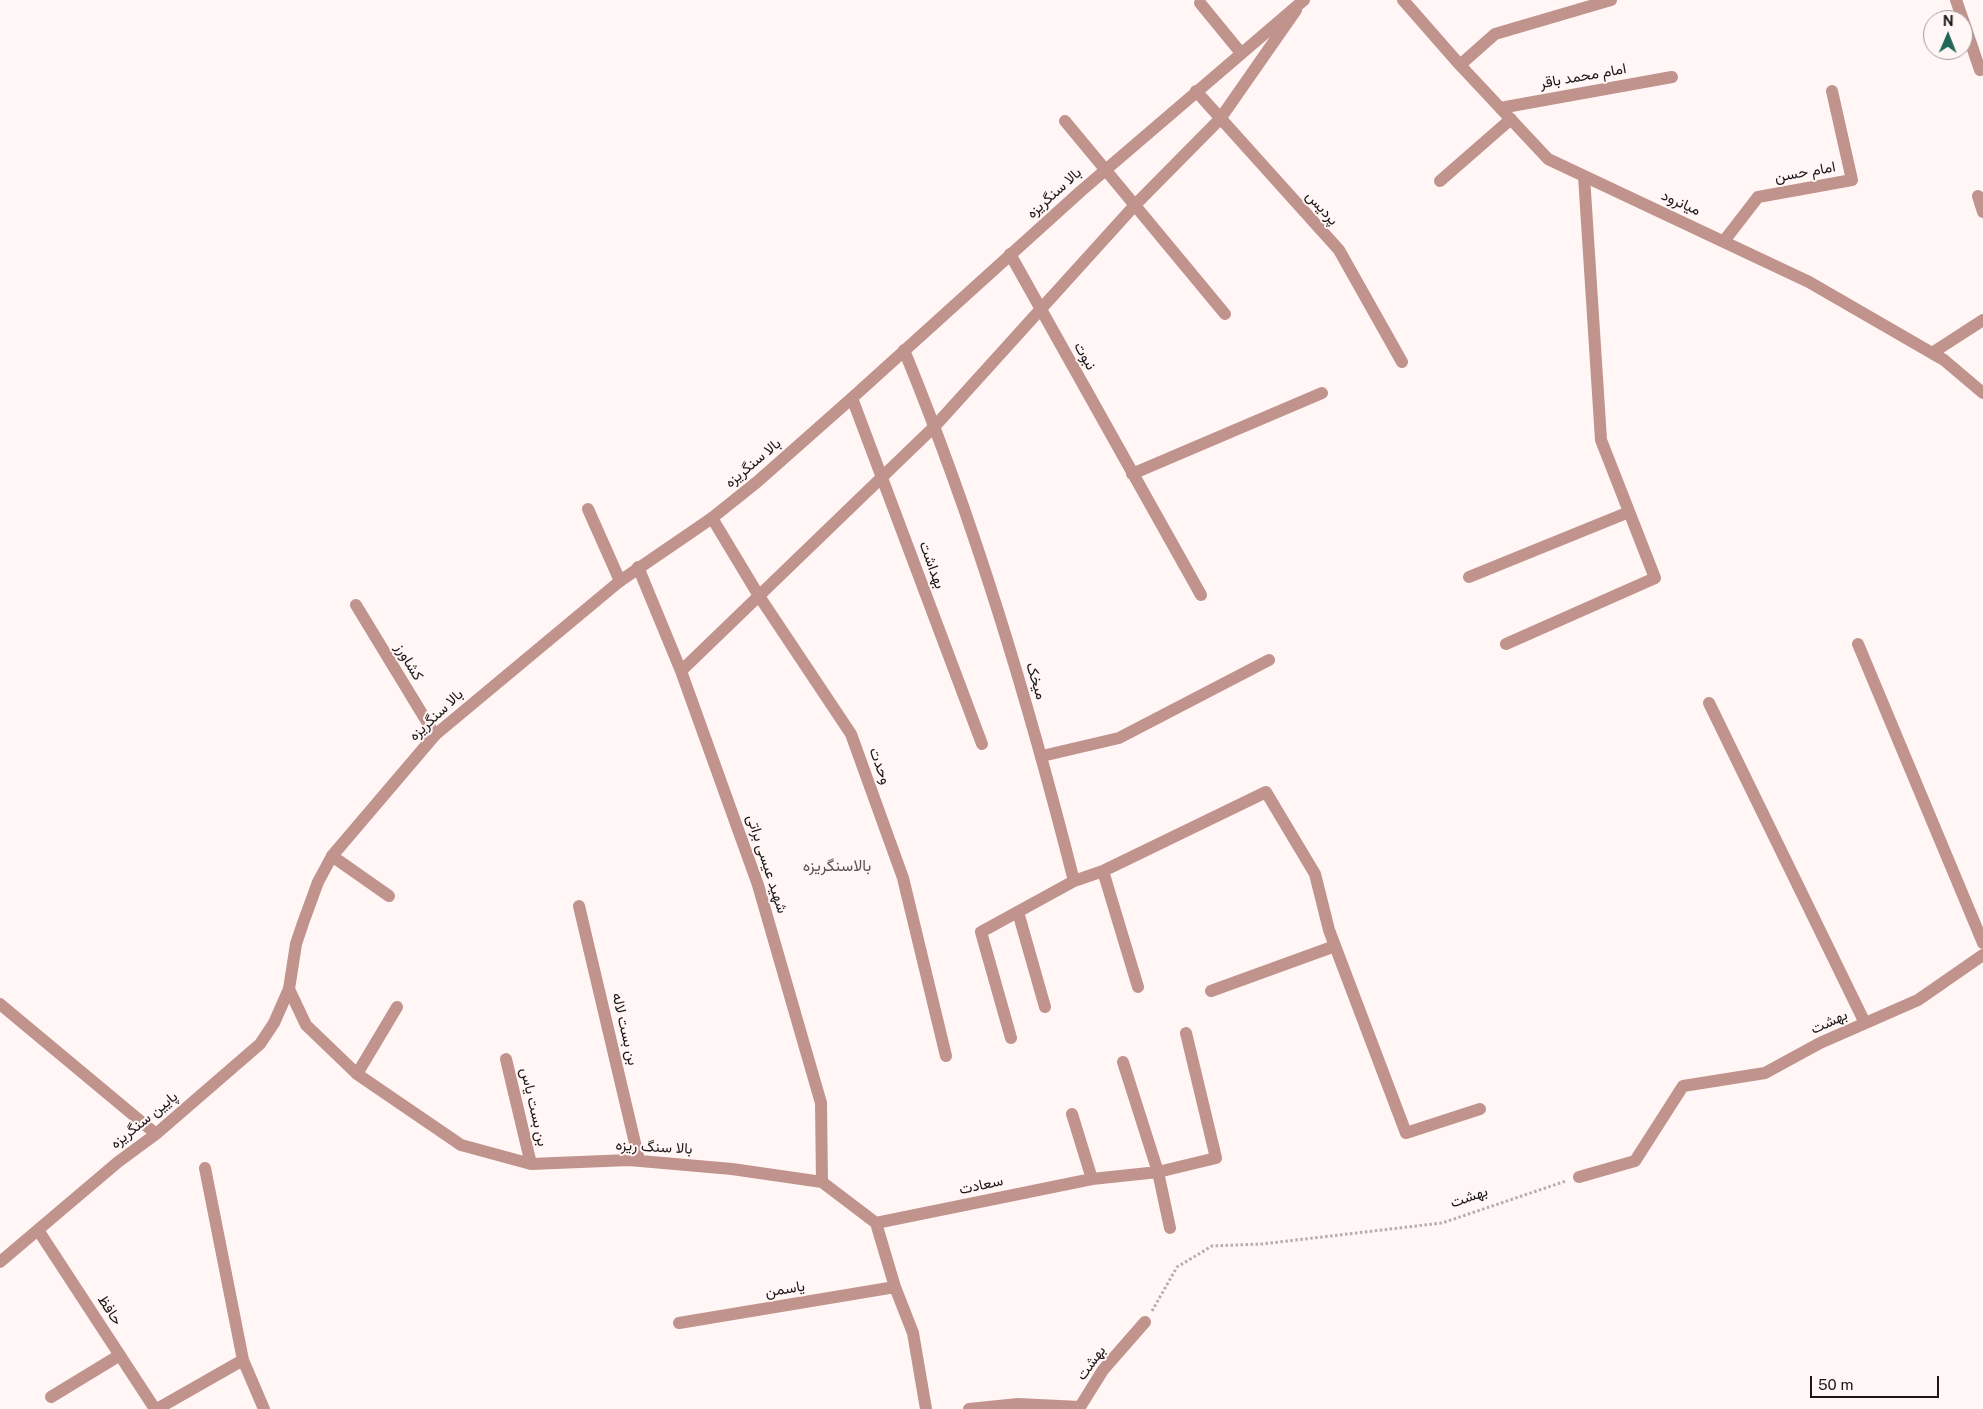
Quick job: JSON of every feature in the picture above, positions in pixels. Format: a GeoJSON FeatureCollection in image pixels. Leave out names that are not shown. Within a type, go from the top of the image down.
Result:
{"type":"FeatureCollection","features":[{"type":"Feature","properties":{"kind":"street","name":"میانرود"},"geometry":{"type":"LineString","coordinates":[[1403,0],[1460,65],[1548,159],[1809,282],[1944,360],[1983,393]]}},
{"type":"Feature","properties":{"kind":"street"},"geometry":{"type":"LineString","coordinates":[[1460,65],[1494,34],[1611,0]]}},
{"type":"Feature","properties":{"kind":"street"},"geometry":{"type":"LineString","coordinates":[[682,671],[935,426],[1135,205],[1220,119],[1302,1]]}},
{"type":"Feature","properties":{"kind":"street","name":"بالا سنگریزه"},"geometry":{"type":"LineString","coordinates":[[289,989],[296,944],[318,882],[332,856],[435,735],[620,581],[712,518],[757,482],[1106,169],[1302,1]]}},
{"type":"Feature","properties":{"kind":"street"},"geometry":{"type":"LineString","coordinates":[[1200,3],[1241,52]]}},
{"type":"Feature","properties":{"kind":"street"},"geometry":{"type":"LineString","coordinates":[[1973,49],[1980,70]]}},
{"type":"Feature","properties":{"kind":"street","name":"امام محمد باقر"},"geometry":{"type":"LineString","coordinates":[[1500,108],[1672,77]]}},
{"type":"Feature","properties":{"kind":"street","name":"پردیس"},"geometry":{"type":"LineString","coordinates":[[1196,91],[1339,250],[1402,362]]}},
{"type":"Feature","properties":{"kind":"street","name":"امام حسن"},"geometry":{"type":"LineString","coordinates":[[1724,241],[1758,197],[1852,180],[1832,91]]}},
{"type":"Feature","properties":{"kind":"street"},"geometry":{"type":"LineString","coordinates":[[1440,181],[1511,119]]}},
{"type":"Feature","properties":{"kind":"street"},"geometry":{"type":"LineString","coordinates":[[1065,121],[1225,314]]}},
{"type":"Feature","properties":{"kind":"street"},"geometry":{"type":"LineString","coordinates":[[1506,644],[1656,578],[1601,440],[1584,176]]}},
{"type":"Feature","properties":{"kind":"street"},"geometry":{"type":"LineString","coordinates":[[1978,196],[1983,212]]}},
{"type":"Feature","properties":{"kind":"street","name":"نبوت"},"geometry":{"type":"LineString","coordinates":[[1010,254],[1201,595]]}},
{"type":"Feature","properties":{"kind":"street"},"geometry":{"type":"LineString","coordinates":[[1932,353],[1983,320]]}},
{"type":"Feature","properties":{"kind":"street","name":"میخک"},"geometry":{"type":"LineString","coordinates":[[904,350],[935,426],[990,586],[1042,756],[1074,881]]}},
{"type":"Feature","properties":{"kind":"street"},"geometry":{"type":"LineString","coordinates":[[1132,474],[1322,394]]}},
{"type":"Feature","properties":{"kind":"street","name":"بهداشت"},"geometry":{"type":"LineString","coordinates":[[852,398],[982,744]]}},
{"type":"Feature","properties":{"kind":"street"},"geometry":{"type":"LineString","coordinates":[[588,509],[620,581]]}},
{"type":"Feature","properties":{"kind":"street"},"geometry":{"type":"LineString","coordinates":[[1469,577],[1629,512]]}},
{"type":"Feature","properties":{"kind":"street","name":"وحدت"},"geometry":{"type":"LineString","coordinates":[[712,518],[759,596],[851,734],[903,878],[946,1056]]}},
{"type":"Feature","properties":{"kind":"street","name":"شهید عیسی براتی"},"geometry":{"type":"LineString","coordinates":[[638,567],[682,671],[758,885],[821,1103],[822,1182]]}},
{"type":"Feature","properties":{"kind":"street","name":"کشاورز"},"geometry":{"type":"LineString","coordinates":[[356,605],[435,735]]}},
{"type":"Feature","properties":{"kind":"street"},"geometry":{"type":"LineString","coordinates":[[1858,644],[1983,943]]}},
{"type":"Feature","properties":{"kind":"street"},"geometry":{"type":"LineString","coordinates":[[1042,756],[1119,738],[1269,660]]}},
{"type":"Feature","properties":{"kind":"street"},"geometry":{"type":"LineString","coordinates":[[1709,703],[1865,1023]]}},
{"type":"Feature","properties":{"kind":"street"},"geometry":{"type":"LineString","coordinates":[[1011,1038],[981,932],[1074,881],[1103,871],[1266,792],[1293,835],[1314,874],[1335,946],[1406,1133],[1480,1108]]}},
{"type":"Feature","properties":{"kind":"street"},"geometry":{"type":"LineString","coordinates":[[332,856],[389,896]]}},
{"type":"Feature","properties":{"kind":"street"},"geometry":{"type":"LineString","coordinates":[[1103,871],[1138,987]]}},
{"type":"Feature","properties":{"kind":"street","name":"بن بست لاله"},"geometry":{"type":"LineString","coordinates":[[579,906],[639,1160]]}},
{"type":"Feature","properties":{"kind":"street"},"geometry":{"type":"LineString","coordinates":[[1018,912],[1045,1007]]}},
{"type":"Feature","properties":{"kind":"street"},"geometry":{"type":"LineString","coordinates":[[1212,992],[1335,946]]}},
{"type":"Feature","properties":{"kind":"street","name":"بهشت"},"geometry":{"type":"LineString","coordinates":[[1579,1177],[1635,1161],[1683,1086],[1765,1073],[1820,1043],[1918,1000],[1983,956]]}},
{"type":"Feature","properties":{"kind":"street","name":"بالا سنگ ریزه"},"geometry":{"type":"LineString","coordinates":[[289,989],[306,1025],[357,1074],[461,1145],[531,1164],[639,1160],[732,1169],[822,1182],[876,1223]]}},
{"type":"Feature","properties":{"kind":"street","name":"پایین سنگریزه"},"geometry":{"type":"LineString","coordinates":[[0,1262],[118,1162],[156,1134],[260,1044],[274,1024],[289,989]]}},
{"type":"Feature","properties":{"kind":"street"},"geometry":{"type":"LineString","coordinates":[[0,1004],[156,1134]]}},
{"type":"Feature","properties":{"kind":"street"},"geometry":{"type":"LineString","coordinates":[[357,1074],[397,1007]]}},
{"type":"Feature","properties":{"kind":"street","name":"سعادت"},"geometry":{"type":"LineString","coordinates":[[876,1223],[1092,1179],[1158,1172],[1216,1158],[1186,1033]]}},
{"type":"Feature","properties":{"kind":"street","name":"بن بست یاس"},"geometry":{"type":"LineString","coordinates":[[506,1058],[531,1164]]}},
{"type":"Feature","properties":{"kind":"street"},"geometry":{"type":"LineString","coordinates":[[1123,1062],[1158,1172],[1170,1228]]}},
{"type":"Feature","properties":{"kind":"street"},"geometry":{"type":"LineString","coordinates":[[1072,1114],[1092,1179]]}},
{"type":"Feature","properties":{"kind":"street"},"geometry":{"type":"LineString","coordinates":[[206,1168],[244,1360],[264,1409]]}},
{"type":"Feature","properties":{"kind":"street"},"geometry":{"type":"LineString","coordinates":[[876,1223],[895,1287],[913,1333],[926,1409]]}},
{"type":"Feature","properties":{"kind":"street","name":"حافظ"},"geometry":{"type":"LineString","coordinates":[[38,1230],[156,1409]]}},
{"type":"Feature","properties":{"kind":"street","name":"یاسمن"},"geometry":{"type":"LineString","coordinates":[[679,1323],[895,1287]]}},
{"type":"Feature","properties":{"kind":"street","name":"بهشت"},"geometry":{"type":"LineString","coordinates":[[969,1409],[1018,1404],[1080,1407],[1103,1370],[1145,1322]]}},
{"type":"Feature","properties":{"kind":"street"},"geometry":{"type":"LineString","coordinates":[[51,1397],[120,1355]]}},
{"type":"Feature","properties":{"kind":"street"},"geometry":{"type":"LineString","coordinates":[[156,1409],[244,1360]]}},
{"type":"Feature","properties":{"kind":"path","name":"بهشت"},"geometry":{"type":"LineString","coordinates":[[1145,1322],[1176,1268],[1212,1246],[1262,1244],[1442,1223],[1579,1177]]}},
{"type":"Feature","properties":{"kind":"district","name":"بالاسنگریزه"},"geometry":{"type":"Point","coordinates":[837,866]}}]}
